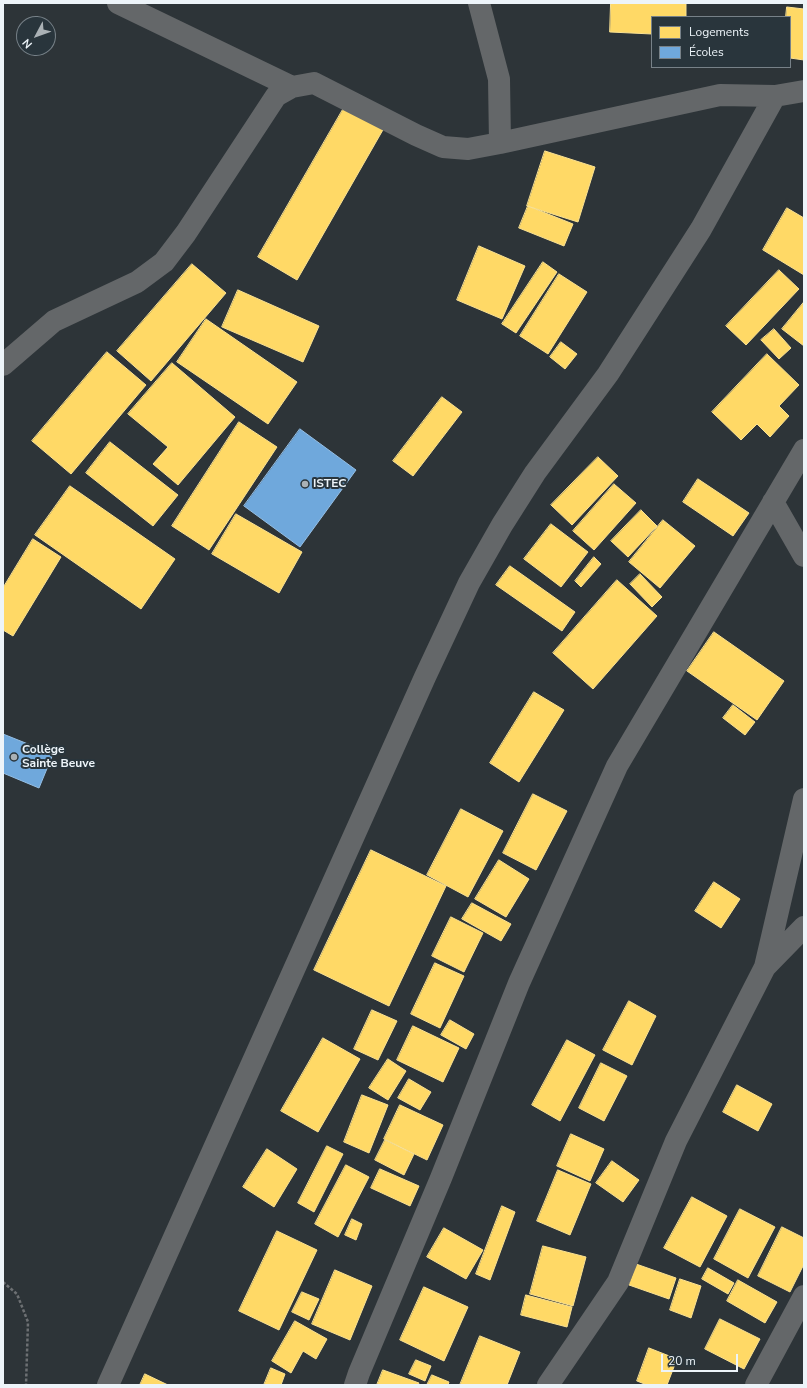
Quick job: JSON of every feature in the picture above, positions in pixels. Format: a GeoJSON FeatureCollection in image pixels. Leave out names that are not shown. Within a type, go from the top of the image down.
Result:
{"type":"FeatureCollection","features":[{"type":"Feature","properties":{"kind":"street"},"geometry":{"type":"LineString","coordinates":[[118,3],[292,87]]}},
{"type":"Feature","properties":{"kind":"street"},"geometry":{"type":"LineString","coordinates":[[479,3],[499,79],[500,144]]}},
{"type":"Feature","properties":{"kind":"street"},"geometry":{"type":"LineString","coordinates":[[4,366],[54,322],[137,282],[164,262],[186,233],[276,96],[292,87],[314,83],[416,135],[443,147],[468,149],[500,144],[720,95],[775,96],[804,91]]}},
{"type":"Feature","properties":{"kind":"street"},"geometry":{"type":"LineString","coordinates":[[108,1385],[418,691],[470,583],[502,525],[535,473],[608,374],[701,229],[775,96]]}},
{"type":"Feature","properties":{"kind":"street"},"geometry":{"type":"LineString","coordinates":[[355,1385],[441,1178],[519,983],[617,766],[804,450]]}},
{"type":"Feature","properties":{"kind":"street"},"geometry":{"type":"LineString","coordinates":[[773,502],[804,556]]}},
{"type":"Feature","properties":{"kind":"street"},"geometry":{"type":"LineString","coordinates":[[548,1385],[618,1282],[676,1141],[765,967],[804,798]]}},
{"type":"Feature","properties":{"kind":"street"},"geometry":{"type":"LineString","coordinates":[[765,967],[804,927]]}},
{"type":"Feature","properties":{"kind":"street"},"geometry":{"type":"LineString","coordinates":[[756,1385],[804,1296]]}},
{"type":"Feature","properties":{"kind":"path"},"geometry":{"type":"LineString","coordinates":[[3,1282],[17,1294],[28,1322],[26,1385]]}},
{"type":"Feature","properties":{"kind":"building: Logements"},"geometry":{"type":"Polygon","coordinates":[[[611,3],[686,3],[686,16],[651,16],[651,34],[610,32],[611,3]]]}},
{"type":"Feature","properties":{"kind":"building: Logements"},"geometry":{"type":"Polygon","coordinates":[[[787,7],[804,9],[804,60],[791,58],[791,16],[786,16],[787,7]]]}},
{"type":"Feature","properties":{"kind":"building: Logements"},"geometry":{"type":"Polygon","coordinates":[[[345,106],[384,128],[297,280],[258,257],[345,106]]]}},
{"type":"Feature","properties":{"kind":"building: Logements"},"geometry":{"type":"Polygon","coordinates":[[[545,151],[595,167],[578,222],[527,206],[545,151]]]}},
{"type":"Feature","properties":{"kind":"building: Logements"},"geometry":{"type":"Polygon","coordinates":[[[528,206],[573,224],[564,246],[519,228],[528,206]]]}},
{"type":"Feature","properties":{"kind":"building: Logements"},"geometry":{"type":"Polygon","coordinates":[[[787,208],[804,218],[804,275],[763,250],[787,208]]]}},
{"type":"Feature","properties":{"kind":"building: Logements"},"geometry":{"type":"Polygon","coordinates":[[[479,246],[525,266],[502,319],[457,300],[479,246]]]}},
{"type":"Feature","properties":{"kind":"building: Logements"},"geometry":{"type":"Polygon","coordinates":[[[543,262],[557,272],[516,333],[502,324],[543,262]]]}},
{"type":"Feature","properties":{"kind":"building: Logements"},"geometry":{"type":"Polygon","coordinates":[[[192,264],[226,293],[151,381],[117,351],[192,264]]]}},
{"type":"Feature","properties":{"kind":"building: Logements"},"geometry":{"type":"Polygon","coordinates":[[[779,270],[799,289],[746,345],[726,326],[779,270]]]}},
{"type":"Feature","properties":{"kind":"building: Logements"},"geometry":{"type":"Polygon","coordinates":[[[559,274],[587,292],[548,354],[520,336],[559,274]]]}},
{"type":"Feature","properties":{"kind":"building: Logements"},"geometry":{"type":"Polygon","coordinates":[[[238,290],[319,326],[303,362],[222,327],[238,290]]]}},
{"type":"Feature","properties":{"kind":"building: Logements"},"geometry":{"type":"Polygon","coordinates":[[[804,302],[804,346],[782,329],[804,302]]]}},
{"type":"Feature","properties":{"kind":"building: Logements"},"geometry":{"type":"Polygon","coordinates":[[[206,319],[297,382],[268,424],[177,362],[206,319]]]}},
{"type":"Feature","properties":{"kind":"building: Logements"},"geometry":{"type":"Polygon","coordinates":[[[774,329],[791,348],[779,359],[761,340],[774,329]]]}},
{"type":"Feature","properties":{"kind":"building: Logements"},"geometry":{"type":"Polygon","coordinates":[[[561,342],[577,354],[565,369],[550,357],[561,342]]]}},
{"type":"Feature","properties":{"kind":"building: Logements"},"geometry":{"type":"Polygon","coordinates":[[[107,352],[146,385],[71,474],[32,441],[107,352]]]}},
{"type":"Feature","properties":{"kind":"building: Logements"},"geometry":{"type":"Polygon","coordinates":[[[767,354],[799,385],[779,406],[789,416],[770,437],[757,424],[741,440],[712,412],[767,354]]]}},
{"type":"Feature","properties":{"kind":"building: Logements"},"geometry":{"type":"Polygon","coordinates":[[[172,363],[235,417],[178,485],[153,464],[168,447],[128,414],[172,363]]]}},
{"type":"Feature","properties":{"kind":"building: Logements"},"geometry":{"type":"Polygon","coordinates":[[[442,397],[462,412],[413,476],[393,461],[442,397]]]}},
{"type":"Feature","properties":{"kind":"building: Logements"},"geometry":{"type":"Polygon","coordinates":[[[239,422],[277,447],[209,550],[172,526],[239,422]]]}},
{"type":"Feature","properties":{"kind":"building: Logements"},"geometry":{"type":"Polygon","coordinates":[[[110,442],[178,495],[153,526],[86,473],[110,442]]]}},
{"type":"Feature","properties":{"kind":"building: Logements"},"geometry":{"type":"Polygon","coordinates":[[[598,457],[618,476],[572,525],[551,505],[598,457]]]}},
{"type":"Feature","properties":{"kind":"building: Logements"},"geometry":{"type":"Polygon","coordinates":[[[698,479],[749,513],[733,536],[683,502],[698,479]]]}},
{"type":"Feature","properties":{"kind":"building: Logements"},"geometry":{"type":"Polygon","coordinates":[[[614,484],[636,503],[594,550],[573,531],[614,484]]]}},
{"type":"Feature","properties":{"kind":"building: Logements"},"geometry":{"type":"Polygon","coordinates":[[[70,486],[175,559],[141,609],[35,535],[70,486]]]}},
{"type":"Feature","properties":{"kind":"building: Logements"},"geometry":{"type":"Polygon","coordinates":[[[641,510],[657,526],[628,557],[611,541],[641,510]]]}},
{"type":"Feature","properties":{"kind":"building: Logements"},"geometry":{"type":"Polygon","coordinates":[[[236,514],[302,552],[279,593],[212,554],[236,514]]]}},
{"type":"Feature","properties":{"kind":"building: Logements"},"geometry":{"type":"Polygon","coordinates":[[[663,520],[695,546],[660,588],[629,562],[663,520]]]}},
{"type":"Feature","properties":{"kind":"building: Logements"},"geometry":{"type":"Polygon","coordinates":[[[551,524],[588,552],[561,587],[524,559],[551,524]]]}},
{"type":"Feature","properties":{"kind":"building: Logements"},"geometry":{"type":"Polygon","coordinates":[[[33,539],[61,557],[13,636],[3,630],[3,588],[33,539]]]}},
{"type":"Feature","properties":{"kind":"building: Logements"},"geometry":{"type":"Polygon","coordinates":[[[594,557],[601,564],[581,587],[575,581],[594,557]]]}},
{"type":"Feature","properties":{"kind":"building: Logements"},"geometry":{"type":"Polygon","coordinates":[[[510,566],[575,612],[562,631],[496,585],[510,566]]]}},
{"type":"Feature","properties":{"kind":"building: Logements"},"geometry":{"type":"Polygon","coordinates":[[[640,574],[662,597],[652,607],[630,584],[640,574]]]}},
{"type":"Feature","properties":{"kind":"building: Logements"},"geometry":{"type":"Polygon","coordinates":[[[617,580],[657,616],[593,689],[553,653],[617,580]]]}},
{"type":"Feature","properties":{"kind":"building: Logements"},"geometry":{"type":"Polygon","coordinates":[[[714,632],[784,681],[757,720],[687,671],[714,632]]]}},
{"type":"Feature","properties":{"kind":"building: Logements"},"geometry":{"type":"Polygon","coordinates":[[[534,692],[564,710],[519,782],[490,763],[534,692]]]}},
{"type":"Feature","properties":{"kind":"building: Logements"},"geometry":{"type":"Polygon","coordinates":[[[733,705],[755,722],[745,735],[723,718],[733,705]]]}},
{"type":"Feature","properties":{"kind":"building: Logements"},"geometry":{"type":"Polygon","coordinates":[[[533,794],[567,811],[536,870],[503,853],[533,794]]]}},
{"type":"Feature","properties":{"kind":"building: Logements"},"geometry":{"type":"Polygon","coordinates":[[[461,809],[503,831],[468,897],[427,875],[461,809]]]}},
{"type":"Feature","properties":{"kind":"building: Logements"},"geometry":{"type":"Polygon","coordinates":[[[371,850],[446,886],[389,1006],[314,970],[371,850]]]}},
{"type":"Feature","properties":{"kind":"building: Logements"},"geometry":{"type":"Polygon","coordinates":[[[499,860],[529,879],[506,917],[475,899],[499,860]]]}},
{"type":"Feature","properties":{"kind":"building: Logements"},"geometry":{"type":"Polygon","coordinates":[[[714,882],[740,899],[721,928],[695,911],[714,882]]]}},
{"type":"Feature","properties":{"kind":"building: Logements"},"geometry":{"type":"Polygon","coordinates":[[[472,903],[511,924],[501,941],[462,919],[472,903]]]}},
{"type":"Feature","properties":{"kind":"building: Logements"},"geometry":{"type":"Polygon","coordinates":[[[451,917],[483,933],[464,972],[432,956],[451,917]]]}},
{"type":"Feature","properties":{"kind":"building: Logements"},"geometry":{"type":"Polygon","coordinates":[[[435,963],[464,976],[440,1028],[411,1014],[435,963]]]}},
{"type":"Feature","properties":{"kind":"building: Logements"},"geometry":{"type":"Polygon","coordinates":[[[629,1001],[656,1016],[632,1065],[603,1050],[629,1001]]]}},
{"type":"Feature","properties":{"kind":"building: Logements"},"geometry":{"type":"Polygon","coordinates":[[[372,1010],[397,1021],[378,1060],[354,1049],[372,1010]]]}},
{"type":"Feature","properties":{"kind":"building: Logements"},"geometry":{"type":"Polygon","coordinates":[[[450,1020],[474,1034],[466,1049],[441,1035],[450,1020]]]}},
{"type":"Feature","properties":{"kind":"building: Logements"},"geometry":{"type":"Polygon","coordinates":[[[413,1026],[459,1048],[443,1082],[397,1060],[413,1026]]]}},
{"type":"Feature","properties":{"kind":"building: Logements"},"geometry":{"type":"Polygon","coordinates":[[[323,1038],[360,1059],[318,1132],[281,1111],[323,1038]]]}},
{"type":"Feature","properties":{"kind":"building: Logements"},"geometry":{"type":"Polygon","coordinates":[[[567,1040],[595,1055],[560,1121],[532,1105],[567,1040]]]}},
{"type":"Feature","properties":{"kind":"building: Logements"},"geometry":{"type":"Polygon","coordinates":[[[388,1059],[406,1071],[388,1100],[369,1088],[388,1059]]]}},
{"type":"Feature","properties":{"kind":"building: Logements"},"geometry":{"type":"Polygon","coordinates":[[[601,1063],[627,1076],[604,1121],[579,1108],[601,1063]]]}},
{"type":"Feature","properties":{"kind":"building: Logements"},"geometry":{"type":"Polygon","coordinates":[[[409,1079],[431,1092],[420,1110],[398,1098],[409,1079]]]}},
{"type":"Feature","properties":{"kind":"building: Logements"},"geometry":{"type":"Polygon","coordinates":[[[737,1085],[772,1104],[758,1131],[723,1112],[737,1085]]]}},
{"type":"Feature","properties":{"kind":"building: Logements"},"geometry":{"type":"Polygon","coordinates":[[[362,1095],[388,1105],[369,1153],[344,1142],[362,1095]]]}},
{"type":"Feature","properties":{"kind":"building: Logements"},"geometry":{"type":"Polygon","coordinates":[[[400,1105],[443,1125],[427,1160],[384,1139],[400,1105]]]}},
{"type":"Feature","properties":{"kind":"building: Logements"},"geometry":{"type":"Polygon","coordinates":[[[571,1134],[604,1149],[590,1181],[557,1166],[571,1134]]]}},
{"type":"Feature","properties":{"kind":"building: Logements"},"geometry":{"type":"Polygon","coordinates":[[[385,1140],[414,1154],[404,1175],[375,1160],[385,1140]]]}},
{"type":"Feature","properties":{"kind":"building: Logements"},"geometry":{"type":"Polygon","coordinates":[[[327,1146],[343,1154],[314,1212],[298,1203],[327,1146]]]}},
{"type":"Feature","properties":{"kind":"building: Logements"},"geometry":{"type":"Polygon","coordinates":[[[267,1149],[297,1169],[274,1207],[243,1187],[267,1149]]]}},
{"type":"Feature","properties":{"kind":"building: Logements"},"geometry":{"type":"Polygon","coordinates":[[[612,1161],[639,1180],[623,1202],[596,1183],[612,1161]]]}},
{"type":"Feature","properties":{"kind":"building: Logements"},"geometry":{"type":"Polygon","coordinates":[[[346,1165],[369,1177],[338,1237],[315,1224],[346,1165]]]}},
{"type":"Feature","properties":{"kind":"building: Logements"},"geometry":{"type":"Polygon","coordinates":[[[380,1169],[419,1186],[410,1206],[371,1188],[380,1169]]]}},
{"type":"Feature","properties":{"kind":"building: Logements"},"geometry":{"type":"Polygon","coordinates":[[[558,1170],[591,1184],[570,1235],[537,1221],[558,1170]]]}},
{"type":"Feature","properties":{"kind":"building: Logements"},"geometry":{"type":"Polygon","coordinates":[[[692,1197],[727,1216],[700,1267],[664,1248],[692,1197]]]}},
{"type":"Feature","properties":{"kind":"building: Logements"},"geometry":{"type":"Polygon","coordinates":[[[502,1206],[515,1212],[490,1280],[476,1274],[502,1206]]]}},
{"type":"Feature","properties":{"kind":"building: Logements"},"geometry":{"type":"Polygon","coordinates":[[[740,1209],[775,1227],[748,1278],[714,1259],[740,1209]]]}},
{"type":"Feature","properties":{"kind":"building: Logements"},"geometry":{"type":"Polygon","coordinates":[[[352,1219],[362,1224],[356,1240],[345,1235],[352,1219]]]}},
{"type":"Feature","properties":{"kind":"building: Logements"},"geometry":{"type":"Polygon","coordinates":[[[782,1227],[804,1238],[804,1264],[790,1292],[758,1276],[782,1227]]]}},
{"type":"Feature","properties":{"kind":"building: Logements"},"geometry":{"type":"Polygon","coordinates":[[[444,1228],[483,1250],[466,1279],[427,1257],[444,1228]]]}},
{"type":"Feature","properties":{"kind":"building: Logements"},"geometry":{"type":"Polygon","coordinates":[[[277,1231],[317,1250],[279,1330],[239,1311],[277,1231]]]}},
{"type":"Feature","properties":{"kind":"building: Logements"},"geometry":{"type":"Polygon","coordinates":[[[543,1246],[586,1257],[573,1306],[530,1294],[543,1246]]]}},
{"type":"Feature","properties":{"kind":"building: Logements"},"geometry":{"type":"Polygon","coordinates":[[[636,1264],[676,1278],[669,1299],[629,1285],[636,1264]]]}},
{"type":"Feature","properties":{"kind":"building: Logements"},"geometry":{"type":"Polygon","coordinates":[[[708,1268],[734,1283],[728,1294],[702,1279],[708,1268]]]}},
{"type":"Feature","properties":{"kind":"building: Logements"},"geometry":{"type":"Polygon","coordinates":[[[335,1270],[372,1286],[350,1340],[312,1324],[335,1270]]]}},
{"type":"Feature","properties":{"kind":"building: Logements"},"geometry":{"type":"Polygon","coordinates":[[[680,1279],[701,1286],[691,1318],[670,1310],[680,1279]]]}},
{"type":"Feature","properties":{"kind":"building: Logements"},"geometry":{"type":"Polygon","coordinates":[[[738,1280],[777,1302],[765,1323],[727,1301],[738,1280]]]}},
{"type":"Feature","properties":{"kind":"building: Logements"},"geometry":{"type":"Polygon","coordinates":[[[424,1287],[468,1307],[444,1361],[400,1340],[424,1287]]]}},
{"type":"Feature","properties":{"kind":"building: Logements"},"geometry":{"type":"Polygon","coordinates":[[[302,1292],[319,1299],[309,1320],[292,1312],[302,1292]]]}},
{"type":"Feature","properties":{"kind":"building: Logements"},"geometry":{"type":"Polygon","coordinates":[[[526,1295],[572,1307],[567,1327],[521,1315],[526,1295]]]}},
{"type":"Feature","properties":{"kind":"building: Logements"},"geometry":{"type":"Polygon","coordinates":[[[720,1319],[760,1339],[744,1369],[705,1349],[720,1319]]]}},
{"type":"Feature","properties":{"kind":"building: Logements"},"geometry":{"type":"Polygon","coordinates":[[[295,1321],[327,1339],[316,1359],[303,1351],[291,1373],[272,1361],[295,1321]]]}},
{"type":"Feature","properties":{"kind":"building: Logements"},"geometry":{"type":"Polygon","coordinates":[[[480,1336],[520,1352],[507,1385],[460,1385],[480,1336]]]}},
{"type":"Feature","properties":{"kind":"building: Logements"},"geometry":{"type":"Polygon","coordinates":[[[649,1348],[677,1359],[667,1385],[647,1385],[637,1381],[649,1348]]]}},
{"type":"Feature","properties":{"kind":"building: Logements"},"geometry":{"type":"Polygon","coordinates":[[[416,1360],[431,1366],[425,1381],[409,1374],[416,1360]]]}},
{"type":"Feature","properties":{"kind":"building: Logements"},"geometry":{"type":"Polygon","coordinates":[[[271,1368],[285,1374],[281,1385],[264,1385],[271,1368]]]}},
{"type":"Feature","properties":{"kind":"building: Logements"},"geometry":{"type":"Polygon","coordinates":[[[383,1370],[419,1383],[418,1385],[377,1385],[383,1370]]]}},
{"type":"Feature","properties":{"kind":"building: Logements"},"geometry":{"type":"Polygon","coordinates":[[[145,1374],[168,1385],[140,1385],[145,1374]]]}},
{"type":"Feature","properties":{"kind":"building: Logements"},"geometry":{"type":"Polygon","coordinates":[[[432,1375],[449,1382],[448,1385],[427,1385],[432,1375]]]}},
{"type":"Feature","properties":{"kind":"building: Écoles"},"geometry":{"type":"Polygon","coordinates":[[[300,429],[356,470],[300,547],[244,506],[300,429]]]}},
{"type":"Feature","properties":{"kind":"building: Écoles"},"geometry":{"type":"Polygon","coordinates":[[[3,734],[53,754],[39,788],[3,773],[3,734]]]}},
{"type":"Feature","properties":{"kind":"place","name":"ISTEC"},"geometry":{"type":"Point","coordinates":[305,484]}},
{"type":"Feature","properties":{"kind":"place","name":"Collège Sainte Beuve"},"geometry":{"type":"Point","coordinates":[14,757]}}]}
